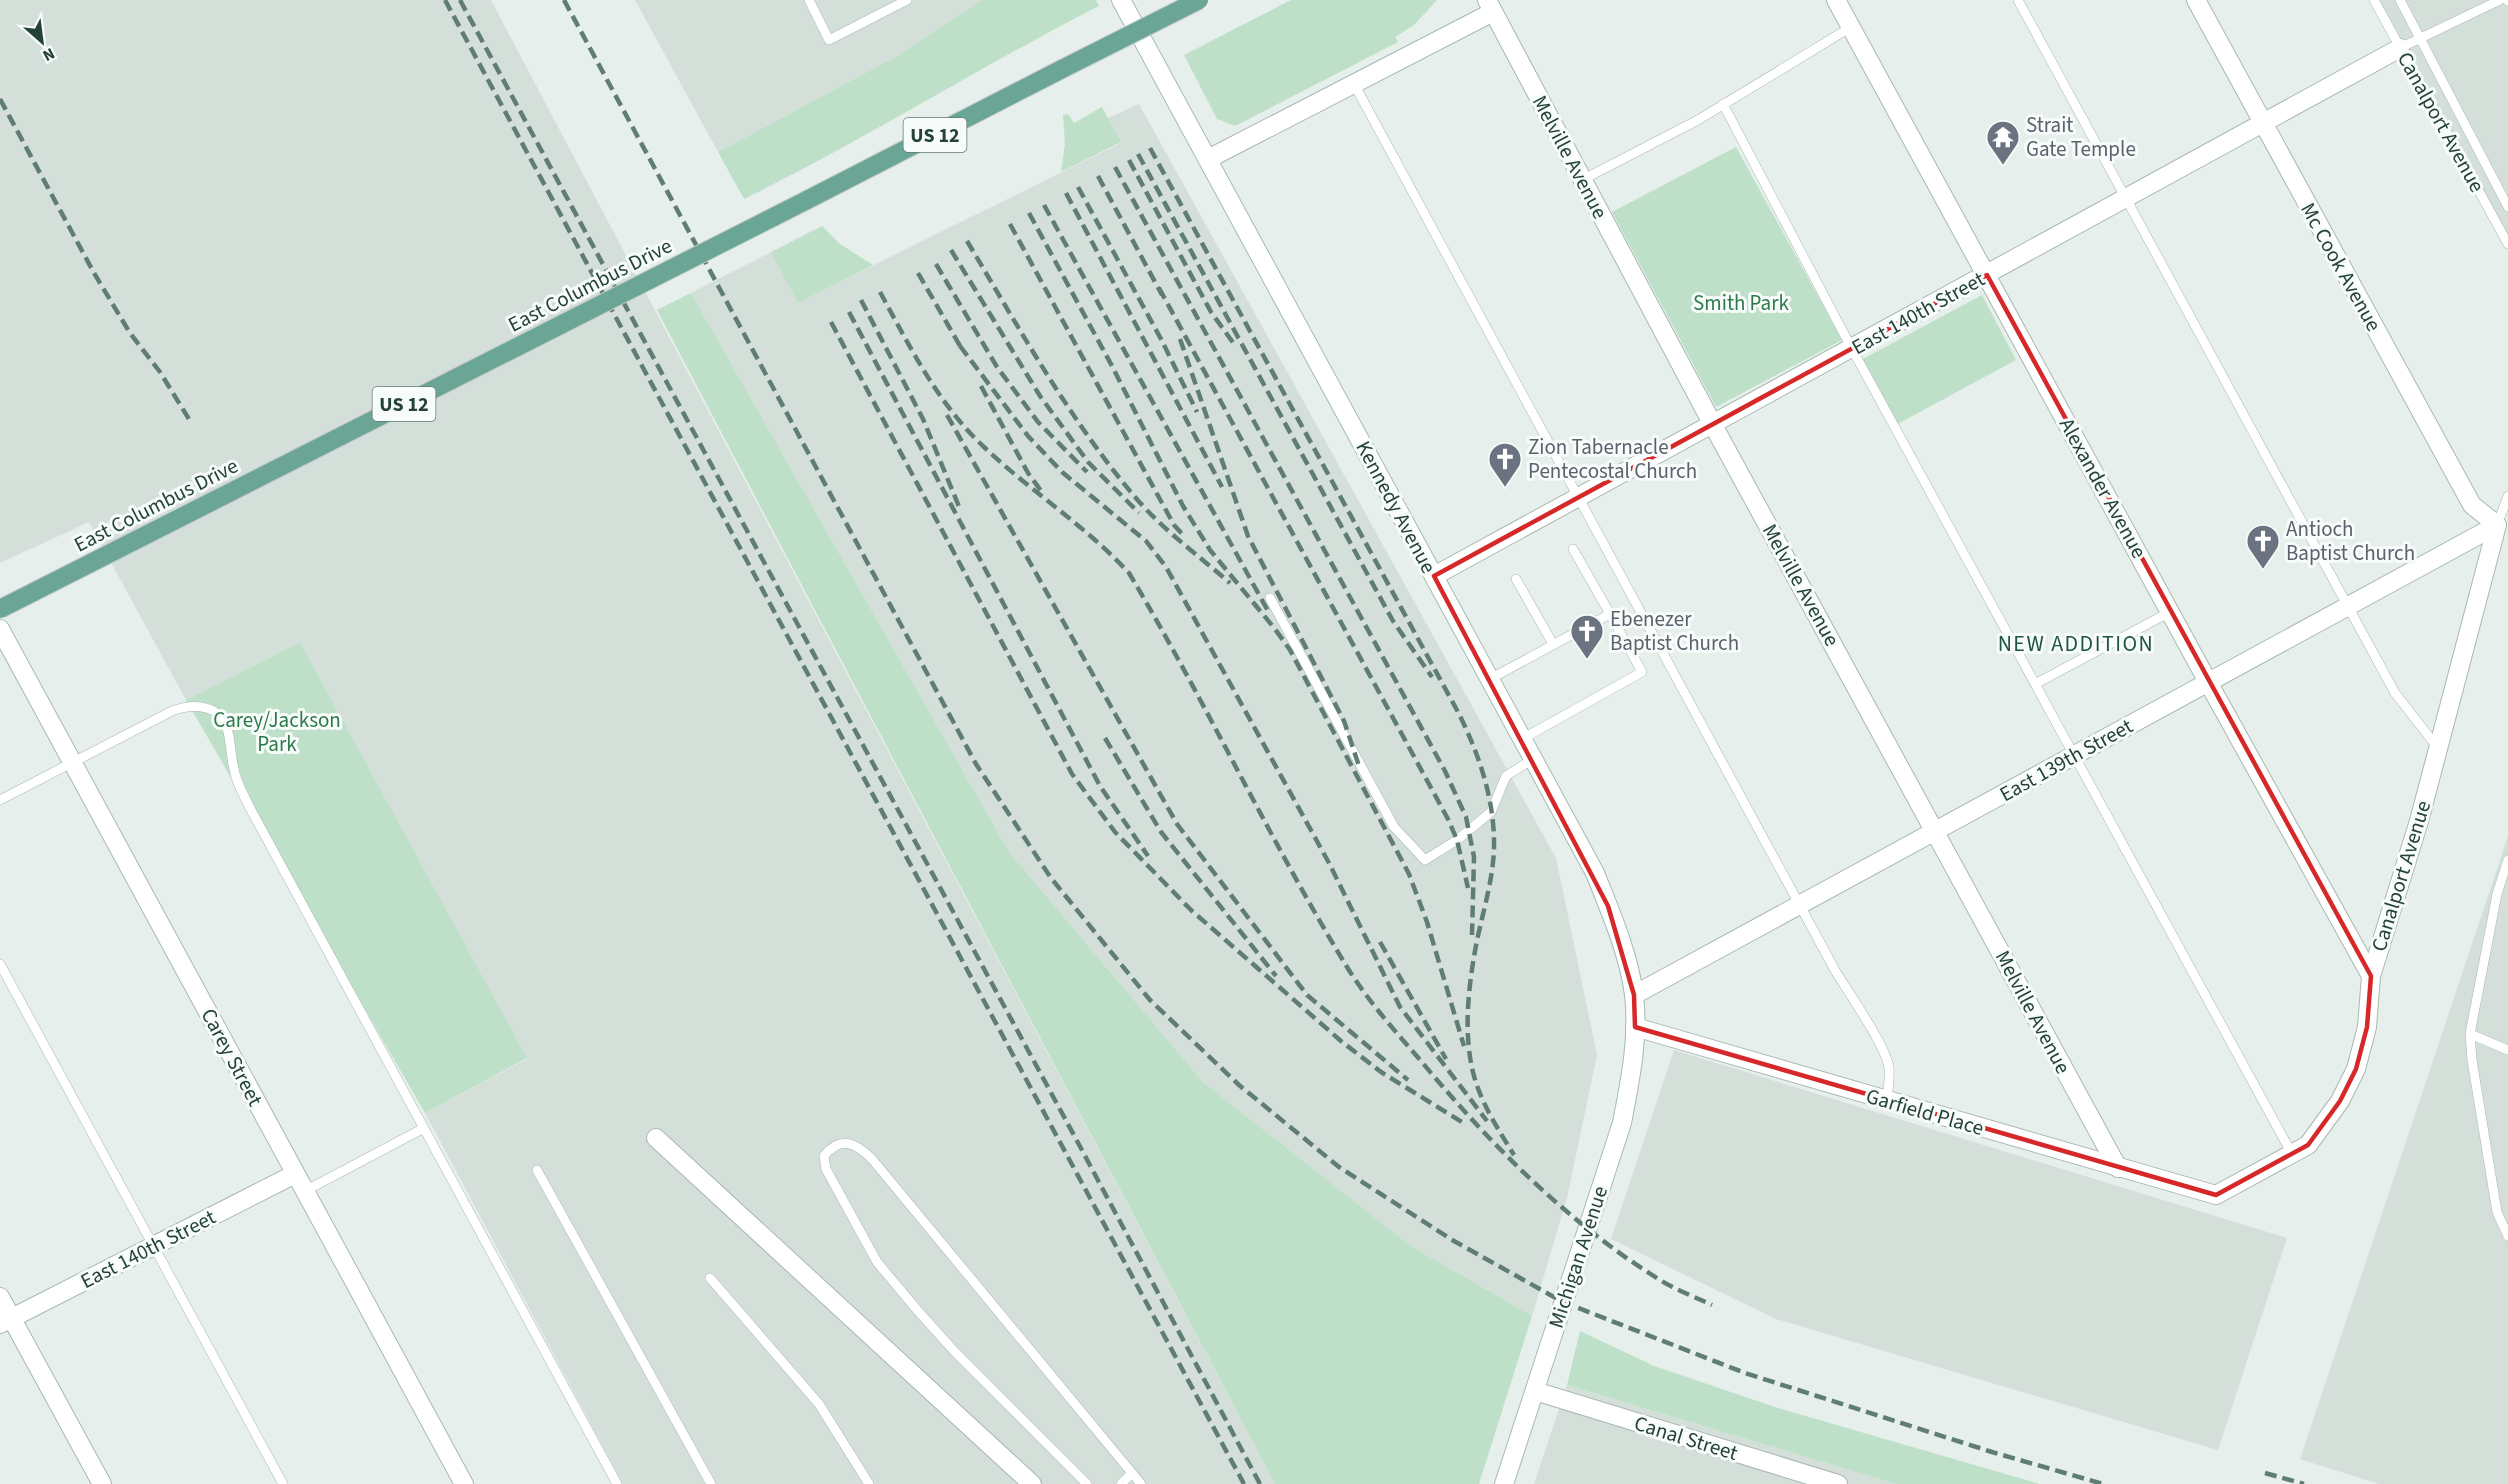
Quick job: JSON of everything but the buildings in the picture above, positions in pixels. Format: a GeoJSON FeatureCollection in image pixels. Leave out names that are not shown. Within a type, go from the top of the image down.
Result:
{"type":"FeatureCollection","features":[{"type":"Feature","properties":{"kind":"main road","name":"East Columbus Drive"},"geometry":{"type":"LineString","coordinates":[[0,609],[1199,0]]}},
{"type":"Feature","properties":{"kind":"street","name":"Kennedy Avenue"},"geometry":{"type":"LineString","coordinates":[[1121,0],[1595,873],[1624,955],[1634,995],[1635,1027]]}},
{"type":"Feature","properties":{"kind":"street","name":"Alexander Avenue"},"geometry":{"type":"LineString","coordinates":[[1836,0],[2371,976]]}},
{"type":"Feature","properties":{"kind":"street","name":"Mc Cook Avenue"},"geometry":{"type":"LineString","coordinates":[[2196,0],[2472,505],[2497,525]]}},
{"type":"Feature","properties":{"kind":"street"},"geometry":{"type":"LineString","coordinates":[[1208,159],[1354,84],[1490,6]]}},
{"type":"Feature","properties":{"kind":"street","name":"Melville Avenue"},"geometry":{"type":"LineString","coordinates":[[1490,6],[1713,425],[2118,1168]]}},
{"type":"Feature","properties":{"kind":"street","name":"East 140th Street"},"geometry":{"type":"LineString","coordinates":[[1434,576],[2126,200],[2400,48]]}},
{"type":"Feature","properties":{"kind":"street","name":"East 139th Street"},"geometry":{"type":"LineString","coordinates":[[1634,995],[2497,525]]}},
{"type":"Feature","properties":{"kind":"street","name":"Canalport Avenue"},"geometry":{"type":"LineString","coordinates":[[2216,1195],[2308,1145],[2340,1101],[2356,1069],[2367,1027],[2371,976],[2419,821],[2497,525]]}},
{"type":"Feature","properties":{"kind":"street","name":"Carey Street"},"geometry":{"type":"LineString","coordinates":[[3,641],[72,763],[464,1484]]}},
{"type":"Feature","properties":{"kind":"street","name":"Garfield Place"},"geometry":{"type":"LineString","coordinates":[[1635,1027],[2216,1195]]}},
{"type":"Feature","properties":{"kind":"street","name":"Michigan Avenue"},"geometry":{"type":"LineString","coordinates":[[1504,1484],[1622,1123],[1634,1065],[1635,1027]]}},
{"type":"Feature","properties":{"kind":"street"},"geometry":{"type":"LineString","coordinates":[[656,1138],[1032,1484]]}},
{"type":"Feature","properties":{"kind":"street","name":"East 140th Street"},"geometry":{"type":"LineString","coordinates":[[6,1321],[296,1174]]}},
{"type":"Feature","properties":{"kind":"street"},"geometry":{"type":"LineString","coordinates":[[0,1297],[6,1321],[102,1484]]}},
{"type":"Feature","properties":{"kind":"street","name":"Canal Street"},"geometry":{"type":"LineString","coordinates":[[1535,1392],[1838,1484]]}},
{"type":"Feature","properties":{"kind":"lane"},"geometry":{"type":"LineString","coordinates":[[809,0],[829,40],[907,0]]}},
{"type":"Feature","properties":{"kind":"lane"},"geometry":{"type":"LineString","coordinates":[[2018,0],[2395,693],[2438,748]]}},
{"type":"Feature","properties":{"kind":"lane","name":"Canalport Avenue"},"geometry":{"type":"LineString","coordinates":[[2374,0],[2508,244]]}},
{"type":"Feature","properties":{"kind":"lane"},"geometry":{"type":"LineString","coordinates":[[2400,0],[2508,207]]}},
{"type":"Feature","properties":{"kind":"lane"},"geometry":{"type":"LineString","coordinates":[[2400,48],[2500,0]]}},
{"type":"Feature","properties":{"kind":"lane"},"geometry":{"type":"LineString","coordinates":[[1582,180],[1698,120],[1851,27]]}},
{"type":"Feature","properties":{"kind":"lane"},"geometry":{"type":"LineString","coordinates":[[1354,84],[1799,905],[1886,1059],[1889,1068],[1887,1100]]}},
{"type":"Feature","properties":{"kind":"lane"},"geometry":{"type":"LineString","coordinates":[[1723,104],[1852,349],[2292,1154]]}},
{"type":"Feature","properties":{"kind":"lane","name":"Canalport Avenue"},"geometry":{"type":"LineString","coordinates":[[2497,525],[2508,496]]}},
{"type":"Feature","properties":{"kind":"lane"},"geometry":{"type":"LineString","coordinates":[[1522,739],[1642,672],[1573,549]]}},
{"type":"Feature","properties":{"kind":"lane"},"geometry":{"type":"LineString","coordinates":[[1516,579],[1553,644]]}},
{"type":"Feature","properties":{"kind":"lane"},"geometry":{"type":"LineString","coordinates":[[1270,598],[1394,827],[1425,860],[1457,840],[1491,812],[1506,776],[1533,759]]}},
{"type":"Feature","properties":{"kind":"lane"},"geometry":{"type":"LineString","coordinates":[[2035,684],[2170,612]]}},
{"type":"Feature","properties":{"kind":"lane"},"geometry":{"type":"LineString","coordinates":[[1490,679],[1610,614]]}},
{"type":"Feature","properties":{"kind":"lane"},"geometry":{"type":"LineString","coordinates":[[0,800],[184,706],[196,705],[211,709],[219,715],[228,731],[234,770],[250,808],[616,1484]]}},
{"type":"Feature","properties":{"kind":"lane"},"geometry":{"type":"LineString","coordinates":[[2508,860],[2497,894],[2470,1034],[2497,1212],[2508,1236]]}},
{"type":"Feature","properties":{"kind":"lane"},"geometry":{"type":"LineString","coordinates":[[0,964],[283,1484]]}},
{"type":"Feature","properties":{"kind":"lane"},"geometry":{"type":"LineString","coordinates":[[2470,1034],[2508,1050]]}},
{"type":"Feature","properties":{"kind":"lane"},"geometry":{"type":"LineString","coordinates":[[305,1191],[424,1128]]}},
{"type":"Feature","properties":{"kind":"lane"},"geometry":{"type":"LineString","coordinates":[[1087,1484],[939,1336],[877,1262],[826,1169],[824,1156],[832,1146],[846,1143],[861,1148],[872,1159],[1141,1484]]}},
{"type":"Feature","properties":{"kind":"lane"},"geometry":{"type":"LineString","coordinates":[[537,1170],[711,1484]]}},
{"type":"Feature","properties":{"kind":"lane"},"geometry":{"type":"LineString","coordinates":[[710,1278],[819,1404],[869,1484]]}},
{"type":"Feature","properties":{"kind":"lane"},"geometry":{"type":"LineString","coordinates":[[1120,1484],[1132,1473]]}},
{"type":"Feature","properties":{"kind":"highlighted area"},"geometry":{"type":"Polygon","coordinates":[[[1987,275],[2371,976],[2367,1027],[2356,1069],[2340,1101],[2308,1145],[2216,1195],[1635,1027],[1634,995],[1608,906],[1434,576],[1987,275]]]}},
{"type":"Feature","properties":{"kind":"shaded area"},"geometry":{"type":"Polygon","coordinates":[[[0,0],[491,0],[1275,1484],[623,1484],[425,1113],[527,1059],[300,642],[186,700],[89,522],[0,563],[0,0]]]}},
{"type":"Feature","properties":{"kind":"shaded area"},"geometry":{"type":"Polygon","coordinates":[[[635,0],[982,0],[895,57],[718,152],[635,0]]]}},
{"type":"Feature","properties":{"kind":"shaded area"},"geometry":{"type":"Polygon","coordinates":[[[2374,0],[2508,0],[2508,244],[2374,0]]]}},
{"type":"Feature","properties":{"kind":"shaded area"},"geometry":{"type":"Polygon","coordinates":[[[1139,104],[1556,858],[1597,1055],[1567,1198],[1532,1316],[1411,1246],[1203,1082],[1009,852],[691,293],[771,252],[799,302],[1121,143],[1108,118],[1139,104]]]}},
{"type":"Feature","properties":{"kind":"shaded area"},"geometry":{"type":"Polygon","coordinates":[[[2508,836],[2508,1484],[2379,1484],[2300,1459],[2508,836]]]}},
{"type":"Feature","properties":{"kind":"shaded area"},"geometry":{"type":"Polygon","coordinates":[[[1674,1050],[2287,1238],[2218,1450],[1776,1319],[1611,1239],[1674,1050]]]}},
{"type":"Feature","properties":{"kind":"shaded area"},"geometry":{"type":"Polygon","coordinates":[[[1567,1385],[1896,1484],[1534,1484],[1567,1385]]]}},
{"type":"Feature","properties":{"kind":"green space"},"geometry":{"type":"Polygon","coordinates":[[[982,0],[1096,0],[1099,6],[834,153],[744,199],[718,152],[895,57],[982,0]]]}},
{"type":"Feature","properties":{"kind":"green space"},"geometry":{"type":"Polygon","coordinates":[[[1291,0],[1437,0],[1414,25],[1395,37],[1398,42],[1235,126],[1217,119],[1184,55],[1291,0]]]}},
{"type":"Feature","properties":{"kind":"green space"},"geometry":{"type":"Polygon","coordinates":[[[1102,107],[1121,142],[1061,172],[1065,144],[1063,115],[1068,114],[1074,123],[1102,107]]]}},
{"type":"Feature","properties":{"kind":"green space","name":"Smith Park"},"geometry":{"type":"Polygon","coordinates":[[[1736,147],[1842,340],[1716,407],[1612,212],[1736,147]]]}},
{"type":"Feature","properties":{"kind":"green space"},"geometry":{"type":"Polygon","coordinates":[[[822,226],[840,244],[873,265],[798,303],[771,252],[822,226]]]}},
{"type":"Feature","properties":{"kind":"green space"},"geometry":{"type":"Polygon","coordinates":[[[691,293],[1009,852],[1203,1082],[1411,1246],[1532,1316],[1479,1484],[1275,1484],[657,310],[691,293]]]}},
{"type":"Feature","properties":{"kind":"green space"},"geometry":{"type":"Polygon","coordinates":[[[1982,295],[2016,360],[1894,426],[1859,361],[1982,295]]]}},
{"type":"Feature","properties":{"kind":"green space","name":"Carey/Jackson Park"},"geometry":{"type":"Polygon","coordinates":[[[300,642],[527,1058],[425,1113],[186,700],[300,642]]]}},
{"type":"Feature","properties":{"kind":"green space"},"geometry":{"type":"Polygon","coordinates":[[[1580,1331],[1654,1366],[1778,1408],[2040,1484],[1896,1484],[1567,1385],[1580,1331]]]}},
{"type":"Feature","properties":{"kind":"railway"},"geometry":{"type":"LineString","coordinates":[[445,0],[1244,1484]]}},
{"type":"Feature","properties":{"kind":"railway"},"geometry":{"type":"LineString","coordinates":[[460,0],[1260,1484]]}},
{"type":"Feature","properties":{"kind":"railway"},"geometry":{"type":"LineString","coordinates":[[564,0],[976,764],[1051,878],[1150,1000],[1239,1085],[1339,1167],[1454,1241],[1563,1302],[1745,1373],[1992,1452],[2103,1484]]}},
{"type":"Feature","properties":{"kind":"railway"},"geometry":{"type":"LineString","coordinates":[[0,99],[94,273],[130,333],[160,372],[192,424]]}},
{"type":"Feature","properties":{"kind":"railway"},"geometry":{"type":"LineString","coordinates":[[1150,148],[1458,712],[1473,744],[1489,795],[1494,848],[1489,887],[1472,968],[1468,1004],[1468,1040],[1479,1091],[1514,1155]]}},
{"type":"Feature","properties":{"kind":"railway"},"geometry":{"type":"LineString","coordinates":[[1138,154],[1393,621],[1432,677]]}},
{"type":"Feature","properties":{"kind":"railway"},"geometry":{"type":"LineString","coordinates":[[1129,160],[1211,312],[1234,344]]}},
{"type":"Feature","properties":{"kind":"railway"},"geometry":{"type":"LineString","coordinates":[[1115,167],[1445,771],[1466,817],[1474,857],[1472,935]]}},
{"type":"Feature","properties":{"kind":"railway"},"geometry":{"type":"LineString","coordinates":[[1098,176],[1162,295]]}},
{"type":"Feature","properties":{"kind":"railway"},"geometry":{"type":"LineString","coordinates":[[1078,187],[1161,339],[1197,412]]}},
{"type":"Feature","properties":{"kind":"railway"},"geometry":{"type":"LineString","coordinates":[[1066,193],[1222,487]]}},
{"type":"Feature","properties":{"kind":"railway"},"geometry":{"type":"LineString","coordinates":[[1044,205],[1268,611]]}},
{"type":"Feature","properties":{"kind":"railway"},"geometry":{"type":"LineString","coordinates":[[1029,213],[1112,366],[1183,506],[1210,550],[1290,650],[1409,874],[1427,922],[1464,1046]]}},
{"type":"Feature","properties":{"kind":"railway"},"geometry":{"type":"LineString","coordinates":[[1010,224],[1174,525],[1183,535]]}},
{"type":"Feature","properties":{"kind":"railway"},"geometry":{"type":"LineString","coordinates":[[967,241],[1067,405],[1111,467],[1157,520],[1230,583]]}},
{"type":"Feature","properties":{"kind":"railway"},"geometry":{"type":"LineString","coordinates":[[951,250],[1040,396],[1088,462],[1139,513]]}},
{"type":"Feature","properties":{"kind":"railway"},"geometry":{"type":"LineString","coordinates":[[936,264],[997,367],[1038,422],[1087,472]]}},
{"type":"Feature","properties":{"kind":"railway"},"geometry":{"type":"LineString","coordinates":[[918,273],[963,351]]}},
{"type":"Feature","properties":{"kind":"railway"},"geometry":{"type":"LineString","coordinates":[[1159,288],[1448,819],[1457,840],[1468,888]]}},
{"type":"Feature","properties":{"kind":"railway"},"geometry":{"type":"LineString","coordinates":[[880,292],[926,374],[968,430],[1002,463],[1095,540],[1129,573],[1185,671],[1318,919],[1355,980],[1382,1015],[1447,1092],[1503,1152],[1562,1208],[1626,1258],[1660,1280],[1712,1305]]}},
{"type":"Feature","properties":{"kind":"railway"},"geometry":{"type":"LineString","coordinates":[[861,300],[923,419],[960,509]]}},
{"type":"Feature","properties":{"kind":"railway"},"geometry":{"type":"LineString","coordinates":[[849,312],[1100,786],[1148,856]]}},
{"type":"Feature","properties":{"kind":"railway"},"geometry":{"type":"LineString","coordinates":[[831,322],[1072,774],[1115,832],[1191,910],[1341,1041],[1381,1072],[1465,1124]]}},
{"type":"Feature","properties":{"kind":"railway"},"geometry":{"type":"LineString","coordinates":[[1180,339],[1248,536],[1344,721],[1360,769]]}},
{"type":"Feature","properties":{"kind":"railway"},"geometry":{"type":"LineString","coordinates":[[960,346],[1028,436],[1062,472],[1146,541],[1166,567],[1329,863],[1400,1007],[1487,1121]]}},
{"type":"Feature","properties":{"kind":"railway"},"geometry":{"type":"LineString","coordinates":[[981,386],[1028,473],[1042,492]]}},
{"type":"Feature","properties":{"kind":"railway"},"geometry":{"type":"LineString","coordinates":[[947,415],[1177,824],[1307,995],[1408,1080]]}},
{"type":"Feature","properties":{"kind":"railway"},"geometry":{"type":"LineString","coordinates":[[1105,738],[1161,832],[1276,976]]}},
{"type":"Feature","properties":{"kind":"railway"},"geometry":{"type":"LineString","coordinates":[[1380,942],[1446,1059]]}},
{"type":"Feature","properties":{"kind":"railway"},"geometry":{"type":"LineString","coordinates":[[2265,1473],[2304,1484]]}},
{"type":"Feature","properties":{"kind":"place","name":"Strait Gate Temple"},"geometry":{"type":"Point","coordinates":[2003,166]}},
{"type":"Feature","properties":{"kind":"place","name":"Zion Tabernacle Pentecostal Church"},"geometry":{"type":"Point","coordinates":[1505,488]}},
{"type":"Feature","properties":{"kind":"place","name":"Antioch Baptist Church"},"geometry":{"type":"Point","coordinates":[2263,570]}},
{"type":"Feature","properties":{"kind":"place","name":"Ebenezer Baptist Church"},"geometry":{"type":"Point","coordinates":[1587,660]}},
{"type":"Feature","properties":{"kind":"district","name":"NEW ADDITION"},"geometry":{"type":"Point","coordinates":[2076,643]}}]}
